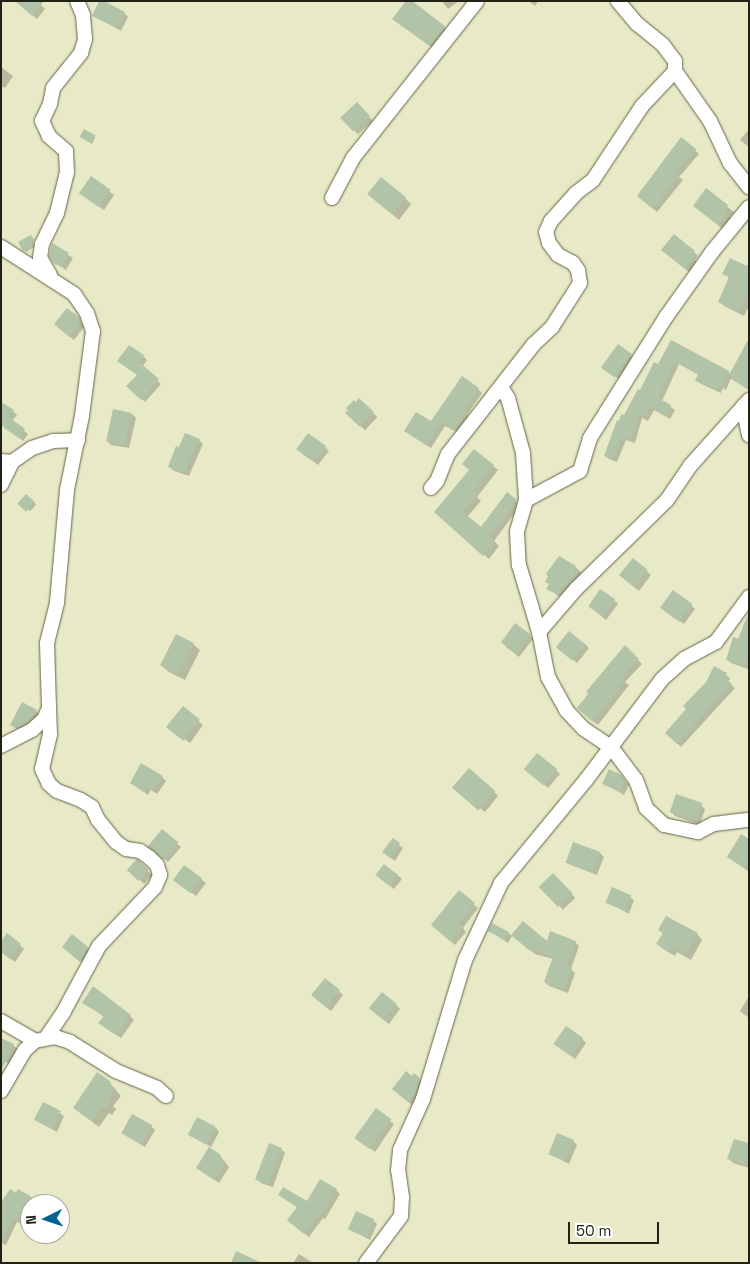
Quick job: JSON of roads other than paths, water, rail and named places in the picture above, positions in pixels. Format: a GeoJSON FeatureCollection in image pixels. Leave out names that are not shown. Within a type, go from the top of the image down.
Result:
{"type":"FeatureCollection","features":[{"type":"Feature","properties":{"kind":"street"},"geometry":{"type":"LineString","coordinates":[[52,278],[40,258],[42,244],[56,213],[67,172],[66,151],[49,136],[42,120],[50,104],[53,88],[81,53],[85,39],[83,15],[77,1]]}},
{"type":"Feature","properties":{"kind":"street"},"geometry":{"type":"LineString","coordinates":[[332,198],[353,158],[477,1]]}},
{"type":"Feature","properties":{"kind":"street"},"geometry":{"type":"LineString","coordinates":[[618,1],[637,24],[662,44],[675,61],[675,71],[710,121],[730,164],[749,187]]}},
{"type":"Feature","properties":{"kind":"street"},"geometry":{"type":"LineString","coordinates":[[431,488],[437,481],[448,454],[534,344],[552,327],[580,283],[578,270],[573,263],[558,255],[549,243],[546,232],[551,221],[576,193],[593,180],[642,106],[675,71]]}},
{"type":"Feature","properties":{"kind":"street"},"geometry":{"type":"LineString","coordinates":[[526,500],[580,471],[590,438],[666,317],[712,252],[749,207]]}},
{"type":"Feature","properties":{"kind":"street"},"geometry":{"type":"LineString","coordinates":[[1,247],[52,278],[74,294],[87,312],[93,331],[78,440],[67,490],[62,568],[57,603],[47,643],[50,735],[42,769],[48,784],[58,791],[81,800],[92,807],[98,820],[116,842],[126,849],[140,850],[157,865],[160,875],[155,887],[98,946],[64,1011],[40,1039],[25,1050],[1,1091]]}},
{"type":"Feature","properties":{"kind":"street"},"geometry":{"type":"LineString","coordinates":[[501,387],[508,398],[523,453],[526,500],[517,532],[519,565],[538,632],[548,677],[566,710],[584,729],[611,747],[636,780],[646,808],[664,825],[698,832],[714,824],[749,820]]}},
{"type":"Feature","properties":{"kind":"street"},"geometry":{"type":"LineString","coordinates":[[538,632],[576,589],[667,500],[690,466],[746,403]]}},
{"type":"Feature","properties":{"kind":"street"},"geometry":{"type":"LineString","coordinates":[[746,403],[749,435]]}},
{"type":"Feature","properties":{"kind":"street"},"geometry":{"type":"LineString","coordinates":[[1,485],[6,462],[32,448],[53,440],[78,440]]}},
{"type":"Feature","properties":{"kind":"street"},"geometry":{"type":"LineString","coordinates":[[366,1263],[401,1216],[402,1197],[398,1170],[400,1150],[423,1099],[466,960],[501,883],[611,747],[662,679],[684,659],[716,642],[749,597]]}},
{"type":"Feature","properties":{"kind":"street"},"geometry":{"type":"LineString","coordinates":[[1,746],[32,730],[44,719],[49,708]]}},
{"type":"Feature","properties":{"kind":"street"},"geometry":{"type":"LineString","coordinates":[[1,1021],[40,1039],[55,1037],[70,1042],[116,1071],[157,1088],[166,1096]]}},
{"type":"Feature","properties":{"kind":"street"},"geometry":{"type":"LineString","coordinates":[[376,1248],[380,1263]]}}]}
